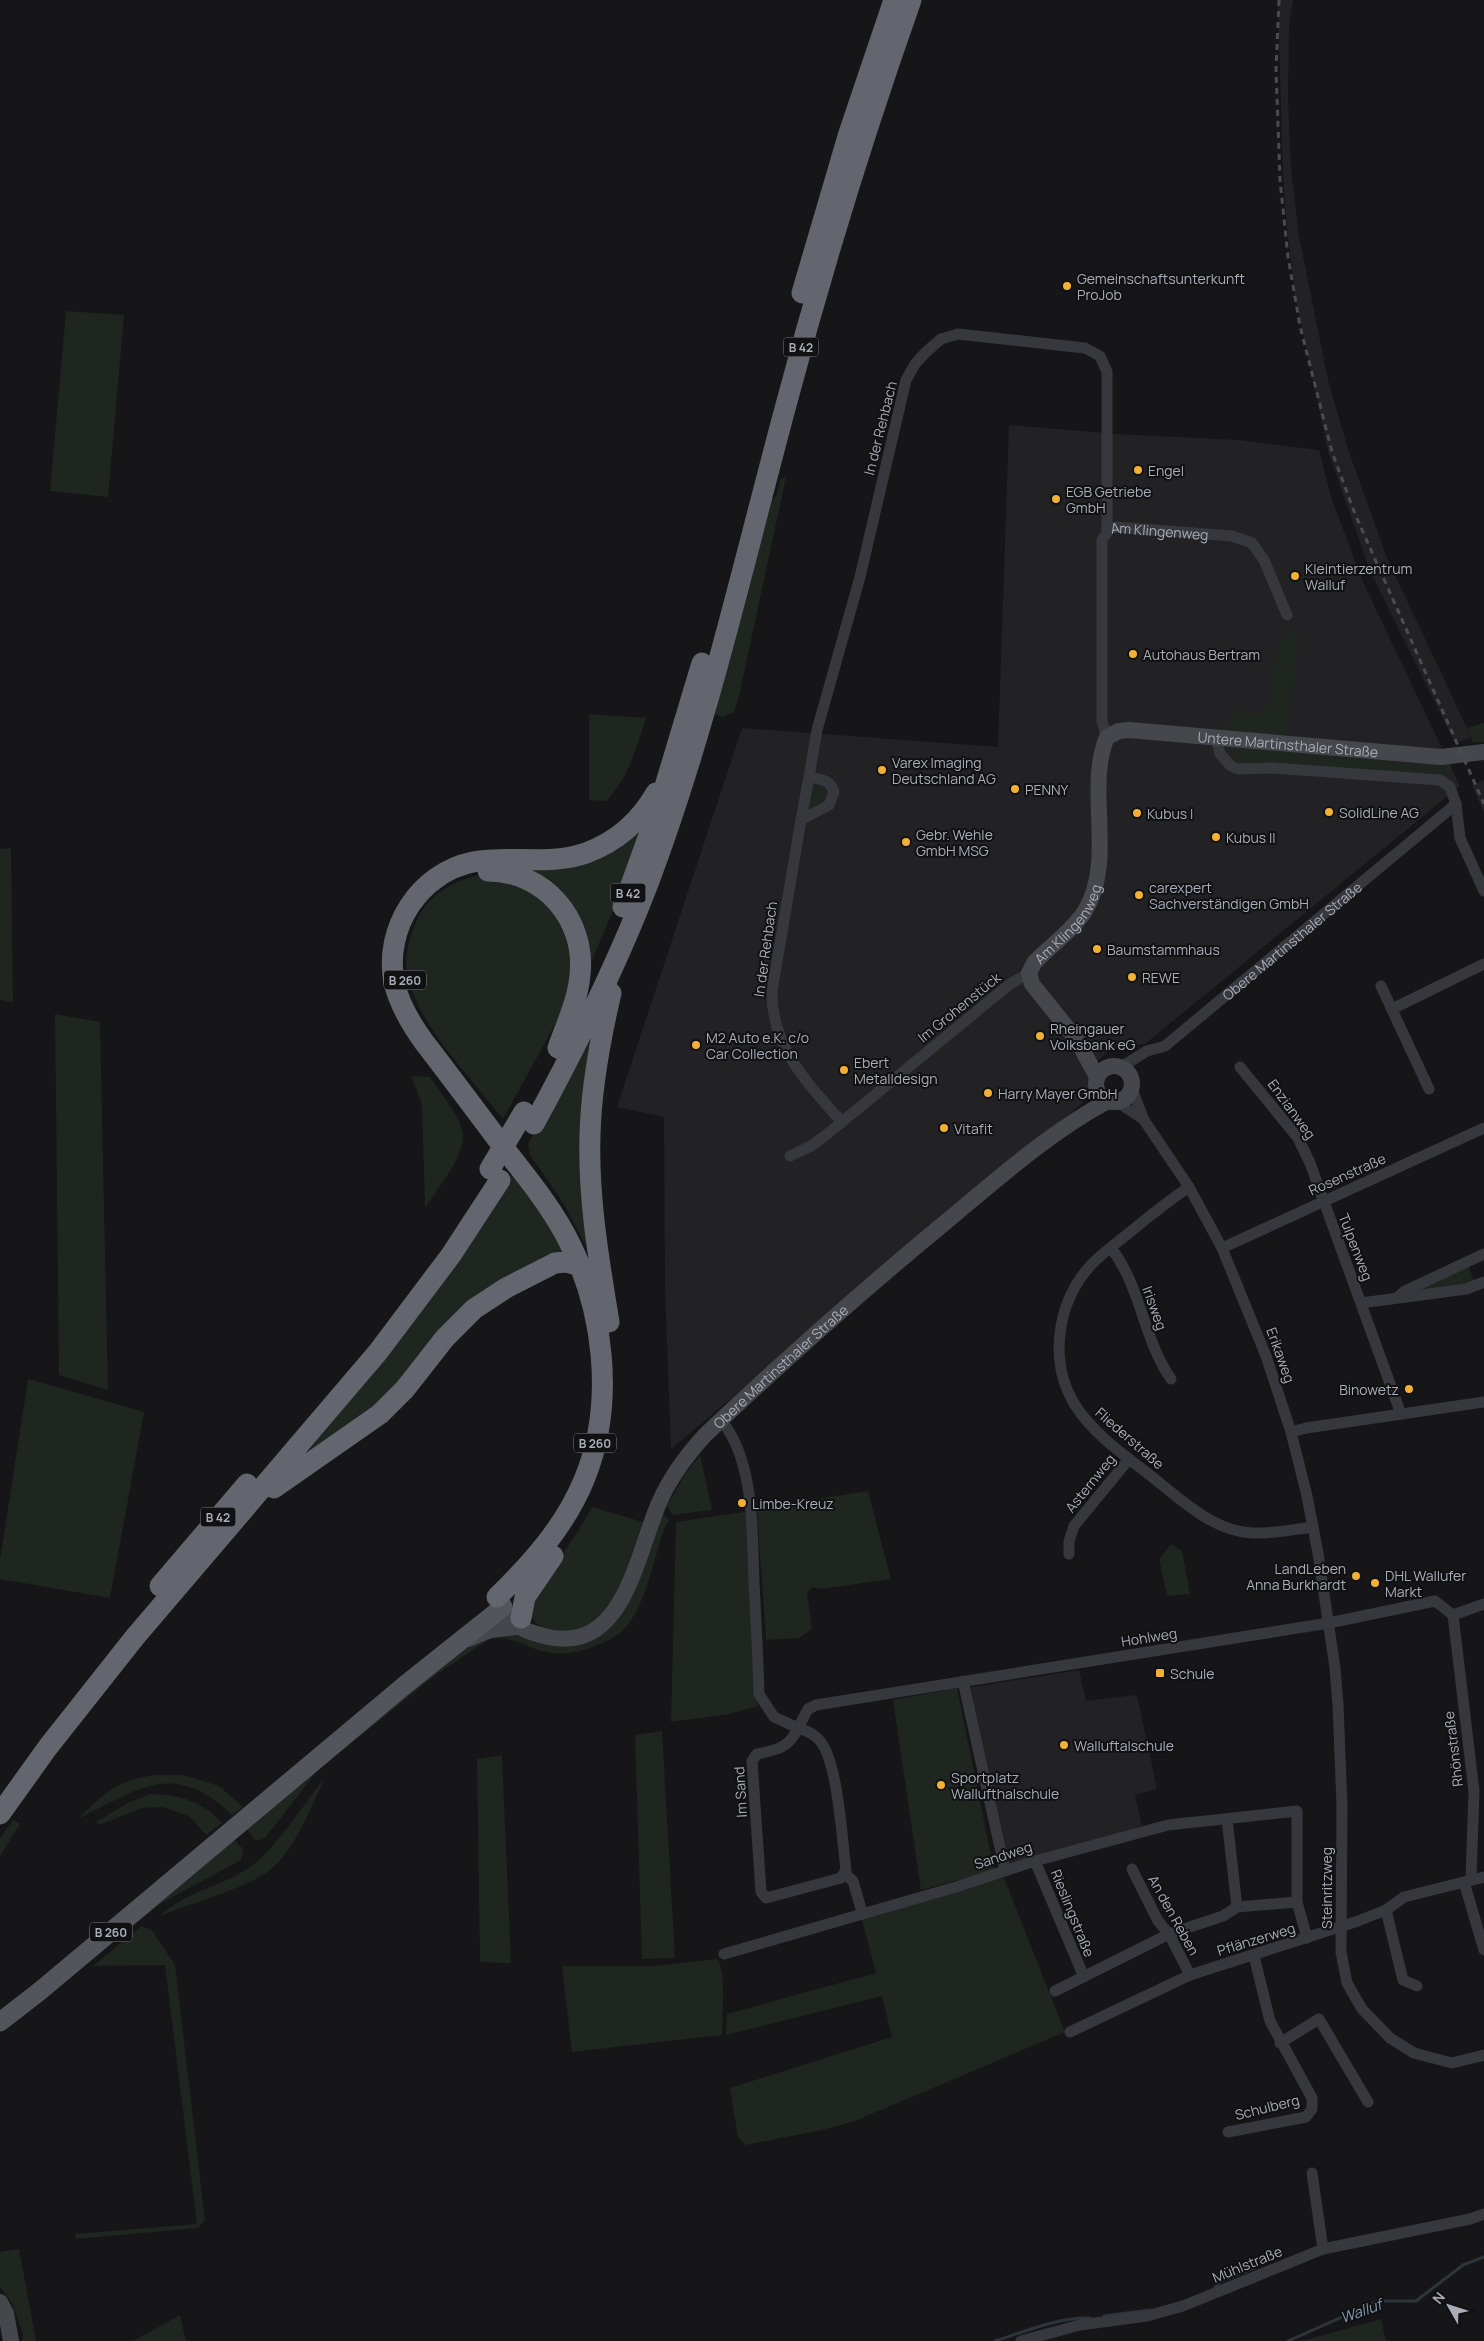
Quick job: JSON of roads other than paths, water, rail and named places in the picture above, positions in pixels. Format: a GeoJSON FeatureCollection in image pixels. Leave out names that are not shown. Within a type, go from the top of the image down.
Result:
{"type":"FeatureCollection","features":[{"type":"Feature","properties":{"kind":"highway","name":"B 42"},"geometry":{"type":"LineString","coordinates":[[700,699],[809,268],[850,133],[894,0]]}},
{"type":"Feature","properties":{"kind":"highway","name":"B 42"},"geometry":{"type":"LineString","coordinates":[[0,1814],[48,1747],[135,1637],[378,1352],[451,1255],[495,1175],[594,1009],[629,930],[666,834],[690,733],[808,325],[911,0]]}},
{"type":"Feature","properties":{"kind":"highway","name":"B 42"},"geometry":{"type":"LineString","coordinates":[[529,1118],[558,1048],[595,972],[690,733]]}},
{"type":"Feature","properties":{"kind":"highway","name":"B 260"},"geometry":{"type":"LineString","coordinates":[[509,1610],[532,1563],[547,1544],[572,1503],[584,1480],[592,1455],[601,1405],[601,1356],[594,1311],[580,1266],[566,1235],[542,1197],[411,1024],[401,1004],[395,983],[393,948],[399,925],[416,896],[432,880],[452,869],[485,860],[549,860],[573,857],[596,849],[617,837],[635,822],[651,803],[662,782],[674,746],[690,733]]}},
{"type":"Feature","properties":{"kind":"highway","name":"B 260"},"geometry":{"type":"LineString","coordinates":[[509,1610],[521,1605],[587,1499],[608,1442],[614,1400],[614,1378],[606,1309],[588,1257],[564,1212],[536,1171],[426,1027],[412,1000],[404,970],[406,939],[418,911],[439,889],[466,875],[503,872],[521,877],[538,885],[552,895],[564,909],[578,940],[581,969],[577,992],[558,1048]]}},
{"type":"Feature","properties":{"kind":"highway"},"geometry":{"type":"LineString","coordinates":[[606,1309],[592,1206],[591,1120],[600,1042],[612,987],[629,930]]}},
{"type":"Feature","properties":{"kind":"highway","name":"B 42"},"geometry":{"type":"LineString","coordinates":[[0,1789],[52,1718],[124,1628],[329,1391],[390,1315],[439,1247],[495,1175]]}},
{"type":"Feature","properties":{"kind":"highway"},"geometry":{"type":"LineString","coordinates":[[224,1533],[240,1524],[274,1489],[291,1476],[380,1414],[405,1390],[455,1327],[484,1302],[555,1263],[566,1262],[580,1266]]}},
{"type":"Feature","properties":{"kind":"main road","name":"B 260"},"geometry":{"type":"LineString","coordinates":[[0,2022],[248,1818],[404,1685],[460,1643],[509,1610]]}},
{"type":"Feature","properties":{"kind":"main road","name":"B 260"},"geometry":{"type":"LineString","coordinates":[[404,1685],[426,1662],[509,1610]]}},
{"type":"Feature","properties":{"kind":"street","name":"In der Rehbach"},"geometry":{"type":"LineString","coordinates":[[841,1121],[793,1064],[778,1035],[772,1004],[773,985],[816,730],[860,577],[903,390],[915,364],[941,339],[958,334],[1084,348],[1100,356],[1107,372],[1107,531]]}},
{"type":"Feature","properties":{"kind":"street","name":"Am Klingenweg"},"geometry":{"type":"LineString","coordinates":[[1029,973],[1034,963],[1084,912],[1097,879],[1105,743],[1102,715],[1102,540],[1107,531],[1116,527],[1242,539],[1252,543],[1264,560],[1287,616]]}},
{"type":"Feature","properties":{"kind":"street","name":"Untere Martinsthaler Straße"},"geometry":{"type":"LineString","coordinates":[[1105,743],[1118,731],[1129,730],[1441,757],[1484,752]]}},
{"type":"Feature","properties":{"kind":"street"},"geometry":{"type":"LineString","coordinates":[[1216,737],[1220,754],[1231,766],[1238,769],[1273,768],[1415,778],[1445,782],[1453,793],[1456,804],[1460,838],[1484,891]]}},
{"type":"Feature","properties":{"kind":"street"},"geometry":{"type":"LineString","coordinates":[[801,820],[829,805],[834,792],[831,785],[826,781],[809,777]]}},
{"type":"Feature","properties":{"kind":"street","name":"Obere Martinsthaler Straße"},"geometry":{"type":"LineString","coordinates":[[1116,1066],[1165,1046],[1456,804]]}},
{"type":"Feature","properties":{"kind":"street"},"geometry":{"type":"LineString","coordinates":[[1392,1009],[1484,964]]}},
{"type":"Feature","properties":{"kind":"street"},"geometry":{"type":"LineString","coordinates":[[1029,973],[1032,984],[1078,1040],[1105,1092],[1126,1098],[1132,1089],[1132,1079],[1078,1040]]}},
{"type":"Feature","properties":{"kind":"street","name":"Im Grohenstück"},"geometry":{"type":"LineString","coordinates":[[790,1156],[811,1146],[1010,984],[1029,973]]}},
{"type":"Feature","properties":{"kind":"street"},"geometry":{"type":"LineString","coordinates":[[1381,986],[1429,1089]]}},
{"type":"Feature","properties":{"kind":"street"},"geometry":{"type":"LineString","coordinates":[[1105,1092],[1103,1070],[1116,1066]]}},
{"type":"Feature","properties":{"kind":"street","name":"Enzianweg"},"geometry":{"type":"LineString","coordinates":[[1240,1066],[1298,1138],[1310,1164],[1323,1201]]}},
{"type":"Feature","properties":{"kind":"street","name":"Erikaweg"},"geometry":{"type":"LineString","coordinates":[[1132,1089],[1144,1120],[1188,1187],[1222,1248],[1266,1356],[1291,1432],[1318,1554],[1329,1623]]}},
{"type":"Feature","properties":{"kind":"street","name":"Obere Martinsthaler Straße"},"geometry":{"type":"LineString","coordinates":[[509,1610],[536,1634],[554,1638],[574,1637],[601,1625],[612,1616],[621,1604],[668,1484],[690,1452],[721,1420],[883,1274],[973,1199],[1080,1116],[1105,1092]]}},
{"type":"Feature","properties":{"kind":"street","name":"Erikaweg"},"geometry":{"type":"LineString","coordinates":[[1105,1092],[1144,1120]]}},
{"type":"Feature","properties":{"kind":"street","name":"Rosenstraße"},"geometry":{"type":"LineString","coordinates":[[1222,1248],[1484,1128]]}},
{"type":"Feature","properties":{"kind":"street","name":"Fliederstraße"},"geometry":{"type":"LineString","coordinates":[[1188,1187],[1092,1265],[1072,1292],[1061,1325],[1058,1351],[1064,1381],[1075,1405],[1093,1427],[1128,1459],[1206,1518],[1221,1525],[1250,1533],[1275,1533],[1312,1527]]}},
{"type":"Feature","properties":{"kind":"street","name":"Tulpenweg"},"geometry":{"type":"LineString","coordinates":[[1323,1201],[1401,1414]]}},
{"type":"Feature","properties":{"kind":"street","name":"Irisweg"},"geometry":{"type":"LineString","coordinates":[[1111,1248],[1123,1263],[1158,1361],[1171,1379]]}},
{"type":"Feature","properties":{"kind":"street","name":"Tulpenweg"},"geometry":{"type":"LineString","coordinates":[[1397,1298],[1404,1291],[1484,1254]]}},
{"type":"Feature","properties":{"kind":"street","name":"Tulpenweg"},"geometry":{"type":"LineString","coordinates":[[1361,1303],[1466,1289],[1484,1282]]}},
{"type":"Feature","properties":{"kind":"street"},"geometry":{"type":"LineString","coordinates":[[1291,1432],[1306,1428],[1484,1402]]}},
{"type":"Feature","properties":{"kind":"street"},"geometry":{"type":"LineString","coordinates":[[721,1420],[734,1438],[738,1449],[751,1507],[759,1694],[774,1717],[809,1732],[820,1740],[830,1765],[845,1874],[853,1881],[861,1910]]}},
{"type":"Feature","properties":{"kind":"street","name":"Asternweg"},"geometry":{"type":"LineString","coordinates":[[1069,1554],[1069,1541],[1074,1526],[1128,1459]]}},
{"type":"Feature","properties":{"kind":"street","name":"Hohlweg"},"geometry":{"type":"LineString","coordinates":[[798,1728],[804,1714],[812,1706],[1329,1623],[1435,1601],[1453,1614]]}},
{"type":"Feature","properties":{"kind":"street"},"geometry":{"type":"LineString","coordinates":[[1453,1614],[1484,1604]]}},
{"type":"Feature","properties":{"kind":"street","name":"Rhönstraße"},"geometry":{"type":"LineString","coordinates":[[1453,1614],[1479,1791],[1467,1881],[1484,1950]]}},
{"type":"Feature","properties":{"kind":"street","name":"Steinritzweg"},"geometry":{"type":"LineString","coordinates":[[1329,1623],[1341,1736],[1341,1926],[1342,1952],[1347,1983],[1362,2009],[1390,2038],[1414,2053],[1441,2061],[1452,2062],[1484,2056]]}},
{"type":"Feature","properties":{"kind":"street"},"geometry":{"type":"LineString","coordinates":[[963,1681],[1005,1870]]}},
{"type":"Feature","properties":{"kind":"street","name":"Im Sand"},"geometry":{"type":"LineString","coordinates":[[798,1728],[794,1738],[786,1746],[779,1750],[757,1754],[752,1761],[761,1892],[766,1898],[771,1898],[841,1878],[845,1874]]}},
{"type":"Feature","properties":{"kind":"street","name":"Sandweg"},"geometry":{"type":"LineString","coordinates":[[724,1954],[1035,1861],[1168,1825],[1297,1811],[1297,1902]]}},
{"type":"Feature","properties":{"kind":"street"},"geometry":{"type":"LineString","coordinates":[[1227,1819],[1237,1907],[1297,1902],[1307,1938]]}},
{"type":"Feature","properties":{"kind":"street","name":"Rieslingstraße"},"geometry":{"type":"LineString","coordinates":[[1035,1861],[1084,1977]]}},
{"type":"Feature","properties":{"kind":"street","name":"An den Reben"},"geometry":{"type":"LineString","coordinates":[[1132,1869],[1158,1921],[1169,1934],[1190,1975]]}},
{"type":"Feature","properties":{"kind":"street","name":"Pflänzerweg"},"geometry":{"type":"LineString","coordinates":[[1070,2032],[1190,1975],[1254,1956],[1386,1910],[1404,1897],[1484,1877]]}},
{"type":"Feature","properties":{"kind":"street","name":"Rieslingstraße"},"geometry":{"type":"LineString","coordinates":[[1055,1991],[1169,1934],[1223,1916],[1237,1907]]}},
{"type":"Feature","properties":{"kind":"street"},"geometry":{"type":"LineString","coordinates":[[1386,1910],[1402,1980],[1417,1986]]}},
{"type":"Feature","properties":{"kind":"street"},"geometry":{"type":"LineString","coordinates":[[1254,1956],[1266,2007],[1280,2043],[1319,2019],[1368,2102]]}},
{"type":"Feature","properties":{"kind":"street","name":"Schulberg"},"geometry":{"type":"LineString","coordinates":[[1228,2132],[1306,2116],[1312,2109],[1312,2098],[1280,2043]]}},
{"type":"Feature","properties":{"kind":"street"},"geometry":{"type":"LineString","coordinates":[[1312,2173],[1323,2249]]}},
{"type":"Feature","properties":{"kind":"street","name":"Mühlstraße"},"geometry":{"type":"LineString","coordinates":[[1021,2341],[1080,2325],[1147,2316],[1183,2306],[1323,2249],[1470,2220],[1484,2214]]}},
{"type":"Feature","properties":{"kind":"street"},"geometry":{"type":"LineString","coordinates":[[0,2302],[6,2313],[11,2341]]}},
{"type":"Feature","properties":{"kind":"waterway","name":"Walluf"},"geometry":{"type":"LineString","coordinates":[[1288,2341],[1378,2301],[1416,2301],[1463,2265],[1484,2257]]}},
{"type":"Feature","properties":{"kind":"waterway"},"geometry":{"type":"LineString","coordinates":[[1215,2287],[1221,2281],[1254,2268]]}},
{"type":"Feature","properties":{"kind":"waterway"},"geometry":{"type":"LineString","coordinates":[[1104,2316],[1150,2310]]}},
{"type":"Feature","properties":{"kind":"waterway"},"geometry":{"type":"LineString","coordinates":[[995,2341],[1054,2322],[1090,2318]]}},
{"type":"Feature","properties":{"kind":"railway"},"geometry":{"type":"LineString","coordinates":[[1279,0],[1276,70],[1280,180],[1288,257],[1300,326],[1332,452],[1355,514],[1484,804]]}},
{"type":"Feature","properties":{"kind":"place","name":"Gemeinschaftsunterkunft ProJob"},"geometry":{"type":"Point","coordinates":[1067,286]}},
{"type":"Feature","properties":{"kind":"place","name":"Engel"},"geometry":{"type":"Point","coordinates":[1138,470]}},
{"type":"Feature","properties":{"kind":"place","name":"EGB Getriebe GmbH"},"geometry":{"type":"Point","coordinates":[1056,499]}},
{"type":"Feature","properties":{"kind":"place","name":"Kleintierzentrum Walluf"},"geometry":{"type":"Point","coordinates":[1295,576]}},
{"type":"Feature","properties":{"kind":"place","name":"Autohaus Bertram"},"geometry":{"type":"Point","coordinates":[1133,654]}},
{"type":"Feature","properties":{"kind":"place","name":"Varex Imaging Deutschland AG"},"geometry":{"type":"Point","coordinates":[882,770]}},
{"type":"Feature","properties":{"kind":"place","name":"PENNY"},"geometry":{"type":"Point","coordinates":[1015,789]}},
{"type":"Feature","properties":{"kind":"place","name":"SolidLine AG"},"geometry":{"type":"Point","coordinates":[1329,812]}},
{"type":"Feature","properties":{"kind":"place","name":"Kubus I"},"geometry":{"type":"Point","coordinates":[1137,813]}},
{"type":"Feature","properties":{"kind":"place","name":"Kubus II"},"geometry":{"type":"Point","coordinates":[1216,837]}},
{"type":"Feature","properties":{"kind":"place","name":"Gebr. Wehle GmbH MSG"},"geometry":{"type":"Point","coordinates":[906,842]}},
{"type":"Feature","properties":{"kind":"place","name":"carexpert Sachverständigen GmbH"},"geometry":{"type":"Point","coordinates":[1139,895]}},
{"type":"Feature","properties":{"kind":"place","name":"Baumstammhaus"},"geometry":{"type":"Point","coordinates":[1097,949]}},
{"type":"Feature","properties":{"kind":"place","name":"REWE"},"geometry":{"type":"Point","coordinates":[1132,977]}},
{"type":"Feature","properties":{"kind":"place","name":"Rheingauer Volksbank eG"},"geometry":{"type":"Point","coordinates":[1040,1036]}},
{"type":"Feature","properties":{"kind":"place","name":"M2 Auto e.K. c/o Car Collection"},"geometry":{"type":"Point","coordinates":[696,1045]}},
{"type":"Feature","properties":{"kind":"place","name":"Ebert Metalldesign"},"geometry":{"type":"Point","coordinates":[844,1070]}},
{"type":"Feature","properties":{"kind":"place","name":"Harry Mayer GmbH"},"geometry":{"type":"Point","coordinates":[988,1093]}},
{"type":"Feature","properties":{"kind":"place","name":"Vitafit"},"geometry":{"type":"Point","coordinates":[944,1128]}},
{"type":"Feature","properties":{"kind":"place","name":"Binowetz"},"geometry":{"type":"Point","coordinates":[1409,1389]}},
{"type":"Feature","properties":{"kind":"place","name":"Limbe-Kreuz"},"geometry":{"type":"Point","coordinates":[742,1503]}},
{"type":"Feature","properties":{"kind":"place","name":"LandLeben Anna Burkhardt"},"geometry":{"type":"Point","coordinates":[1356,1576]}},
{"type":"Feature","properties":{"kind":"place","name":"DHL Wallufer Markt"},"geometry":{"type":"Point","coordinates":[1375,1583]}},
{"type":"Feature","properties":{"kind":"place","name":"Schule"},"geometry":{"type":"Point","coordinates":[1160,1673]}},
{"type":"Feature","properties":{"kind":"place","name":"Walluftalschule"},"geometry":{"type":"Point","coordinates":[1064,1745]}},
{"type":"Feature","properties":{"kind":"place","name":"Sportplatz Wallufthalschule"},"geometry":{"type":"Point","coordinates":[941,1785]}}]}
